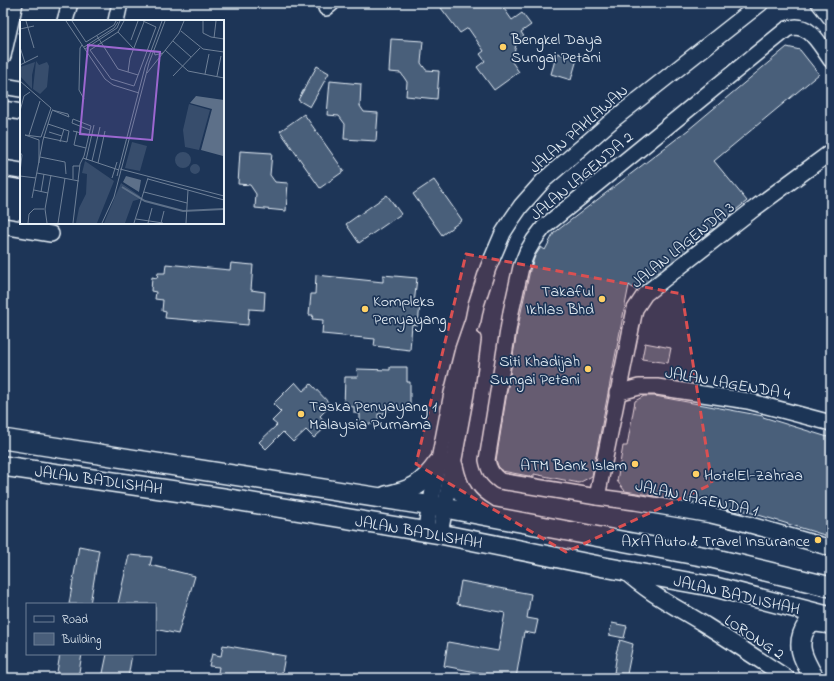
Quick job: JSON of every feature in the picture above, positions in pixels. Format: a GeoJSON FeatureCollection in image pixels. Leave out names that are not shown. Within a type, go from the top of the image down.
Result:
{"type":"FeatureCollection","features":[{"type":"Feature","properties":{"kind":"main road","name":"JALAN BADLISHAH"},"geometry":{"type":"LineString","coordinates":[[3,439],[379,497],[491,516],[705,556],[831,587]]}},
{"type":"Feature","properties":{"kind":"main road"},"geometry":{"type":"LineString","coordinates":[[379,497],[407,491],[419,485],[430,474],[445,465],[468,500],[491,516]]}},
{"type":"Feature","properties":{"kind":"main road","name":"JALAN BADLISHAH"},"geometry":{"type":"LineString","coordinates":[[3,466],[208,495],[433,533],[715,588],[831,617]]}},
{"type":"Feature","properties":{"kind":"main road"},"geometry":{"type":"LineString","coordinates":[[814,678],[805,662],[801,649],[801,638],[808,624],[817,622],[831,624]]}},
{"type":"Feature","properties":{"kind":"street"},"geometry":{"type":"LineString","coordinates":[[3,56],[15,3]]}},
{"type":"Feature","properties":{"kind":"street"},"geometry":{"type":"LineString","coordinates":[[65,20],[70,3]]}},
{"type":"Feature","properties":{"kind":"street"},"geometry":{"type":"LineString","coordinates":[[116,20],[120,3]]}},
{"type":"Feature","properties":{"kind":"street","name":"JALAN PAHLAWAN"},"geometry":{"type":"LineString","coordinates":[[433,533],[445,465],[467,387],[472,352],[473,320],[476,305],[488,268],[503,233],[521,206],[544,180],[614,119],[761,3]]}},
{"type":"Feature","properties":{"kind":"street"},"geometry":{"type":"LineString","coordinates":[[819,3],[831,18]]}},
{"type":"Feature","properties":{"kind":"street","name":"JALAN LAGENDA 2"},"geometry":{"type":"LineString","coordinates":[[489,469],[487,460],[488,450],[511,312],[521,267],[534,240],[544,228],[787,29],[800,26],[807,29],[831,60]]}},
{"type":"Feature","properties":{"kind":"street"},"geometry":{"type":"LineString","coordinates":[[3,86],[20,89]]}},
{"type":"Feature","properties":{"kind":"street"},"geometry":{"type":"LineString","coordinates":[[3,109],[20,112]]}},
{"type":"Feature","properties":{"kind":"street","name":"JALAN LAGENDA 3"},"geometry":{"type":"LineString","coordinates":[[597,497],[635,309],[645,294],[755,208],[831,152]]}},
{"type":"Feature","properties":{"kind":"street"},"geometry":{"type":"LineString","coordinates":[[3,168],[20,171]]}},
{"type":"Feature","properties":{"kind":"street"},"geometry":{"type":"LineString","coordinates":[[3,226],[52,234]]}},
{"type":"Feature","properties":{"kind":"street","name":"JALAN LAGENDA 4"},"geometry":{"type":"LineString","coordinates":[[617,393],[639,387],[656,387],[748,401],[831,423]]}},
{"type":"Feature","properties":{"kind":"street","name":"JALAN LAGENDA 1"},"geometry":{"type":"LineString","coordinates":[[489,469],[493,476],[500,481],[711,515],[831,548]]}},
{"type":"Feature","properties":{"kind":"street","name":"LORONG 2"},"geometry":{"type":"LineString","coordinates":[[623,570],[638,584],[662,600],[707,626],[787,678]]}},
{"type":"Feature","properties":{"kind":"highlighted area"},"geometry":{"type":"Polygon","coordinates":[[[466,254],[682,294],[712,484],[566,552],[416,464],[466,254]]]}},
{"type":"Feature","properties":{"kind":"building","name":"Bengkel Daya Sungai Petani"},"geometry":{"type":"Polygon","coordinates":[[[449,3],[500,3],[512,20],[522,13],[531,25],[521,32],[525,38],[516,45],[512,62],[519,72],[494,90],[477,67],[485,61],[480,54],[484,51],[468,28],[460,33],[441,8],[449,3]]]}},
{"type":"Feature","properties":{"kind":"building"},"geometry":{"type":"Polygon","coordinates":[[[391,39],[423,41],[421,63],[426,70],[439,71],[437,99],[406,96],[407,82],[401,73],[389,72],[391,39]]]}},
{"type":"Feature","properties":{"kind":"building"},"geometry":{"type":"Polygon","coordinates":[[[787,47],[800,50],[819,74],[714,161],[747,201],[637,291],[629,285],[592,476],[579,483],[534,474],[534,477],[502,471],[496,460],[517,331],[530,270],[535,256],[541,247],[545,250],[554,233],[688,130],[787,47]]]}},
{"type":"Feature","properties":{"kind":"building","name":"Bengkel Daya Sungai Petani"},"geometry":{"type":"Polygon","coordinates":[[[557,53],[577,59],[571,80],[551,74],[557,53]]]}},
{"type":"Feature","properties":{"kind":"building"},"geometry":{"type":"Polygon","coordinates":[[[317,66],[329,73],[310,107],[298,100],[317,66]]]}},
{"type":"Feature","properties":{"kind":"building"},"geometry":{"type":"Polygon","coordinates":[[[330,81],[361,84],[360,106],[364,112],[378,113],[376,141],[344,139],[345,124],[339,116],[327,115],[330,81]]]}},
{"type":"Feature","properties":{"kind":"building"},"geometry":{"type":"Polygon","coordinates":[[[304,114],[344,171],[320,188],[280,131],[304,114]]]}},
{"type":"Feature","properties":{"kind":"building"},"geometry":{"type":"Polygon","coordinates":[[[240,151],[272,153],[270,175],[275,182],[288,183],[286,211],[255,208],[256,194],[250,185],[238,184],[240,151]]]}},
{"type":"Feature","properties":{"kind":"building"},"geometry":{"type":"Polygon","coordinates":[[[434,180],[462,220],[442,235],[413,194],[434,180]]]}},
{"type":"Feature","properties":{"kind":"building"},"geometry":{"type":"Polygon","coordinates":[[[387,195],[401,214],[359,243],[346,224],[387,195]]]}},
{"type":"Feature","properties":{"kind":"building"},"geometry":{"type":"Polygon","coordinates":[[[231,263],[253,265],[251,290],[265,292],[264,310],[249,309],[248,325],[165,318],[166,312],[162,311],[163,300],[155,299],[156,292],[151,291],[152,277],[157,278],[158,273],[165,273],[166,264],[230,270],[231,263]]]}},
{"type":"Feature","properties":{"kind":"building","name":"Kompleks Penyayang"},"geometry":{"type":"Polygon","coordinates":[[[316,275],[383,282],[383,275],[417,278],[414,304],[420,304],[418,325],[412,324],[410,350],[374,346],[375,339],[322,334],[323,320],[312,319],[313,315],[309,315],[311,294],[315,294],[316,275]]]}},
{"type":"Feature","properties":{"kind":"building"},"geometry":{"type":"Polygon","coordinates":[[[645,343],[671,348],[668,363],[642,359],[645,343]]]}},
{"type":"Feature","properties":{"kind":"building","name":"Kompleks Penyayang"},"geometry":{"type":"Polygon","coordinates":[[[390,367],[407,367],[407,382],[410,382],[410,410],[384,410],[384,414],[378,414],[378,424],[360,424],[360,414],[354,413],[354,407],[344,406],[345,377],[358,377],[357,369],[390,370],[390,367]]]}},
{"type":"Feature","properties":{"kind":"building","name":"Taska Penyayang 1 Malaysia Purnama"},"geometry":{"type":"Polygon","coordinates":[[[295,382],[303,391],[311,384],[331,405],[320,416],[328,425],[314,438],[306,430],[293,442],[283,432],[266,449],[259,442],[277,425],[272,421],[281,412],[273,404],[295,382]]]}},
{"type":"Feature","properties":{"kind":"building"},"geometry":{"type":"Polygon","coordinates":[[[644,396],[655,396],[763,416],[831,438],[831,537],[742,510],[742,513],[713,506],[625,491],[617,481],[623,446],[627,446],[635,401],[644,396]]]}},
{"type":"Feature","properties":{"kind":"building"},"geometry":{"type":"Polygon","coordinates":[[[79,546],[99,550],[90,603],[69,603],[79,546]]]}},
{"type":"Feature","properties":{"kind":"building"},"geometry":{"type":"Polygon","coordinates":[[[129,555],[152,557],[150,565],[195,576],[178,634],[156,629],[156,603],[118,603],[129,555]]]}},
{"type":"Feature","properties":{"kind":"building"},"geometry":{"type":"Polygon","coordinates":[[[461,581],[531,594],[527,618],[538,620],[535,634],[524,632],[516,678],[508,678],[444,666],[448,642],[498,651],[505,613],[457,604],[461,581]]]}},
{"type":"Feature","properties":{"kind":"building"},"geometry":{"type":"Polygon","coordinates":[[[612,623],[627,626],[624,638],[609,635],[612,623]]]}},
{"type":"Feature","properties":{"kind":"building"},"geometry":{"type":"Polygon","coordinates":[[[620,640],[633,644],[627,674],[614,673],[616,653],[620,640]]]}},
{"type":"Feature","properties":{"kind":"building"},"geometry":{"type":"Polygon","coordinates":[[[223,645],[285,656],[281,678],[217,678],[219,667],[209,666],[212,654],[221,656],[223,645]]]}},
{"type":"Feature","properties":{"kind":"building"},"geometry":{"type":"Polygon","coordinates":[[[60,655],[82,655],[78,678],[56,678],[60,655]]]}},
{"type":"Feature","properties":{"kind":"building"},"geometry":{"type":"Polygon","coordinates":[[[107,655],[132,655],[128,678],[102,678],[107,655]]]}},
{"type":"Feature","properties":{"kind":"place","name":"Bengkel Daya Sungai Petani"},"geometry":{"type":"Point","coordinates":[503,47]}},
{"type":"Feature","properties":{"kind":"place","name":"Takaful Ikhlas Bhd"},"geometry":{"type":"Point","coordinates":[602,299]}},
{"type":"Feature","properties":{"kind":"place","name":"Kompleks Penyayang"},"geometry":{"type":"Point","coordinates":[365,309]}},
{"type":"Feature","properties":{"kind":"place","name":"Siti Khadijah Sungai Petani"},"geometry":{"type":"Point","coordinates":[588,369]}},
{"type":"Feature","properties":{"kind":"place","name":"Taska Penyayang 1 Malaysia Purnama"},"geometry":{"type":"Point","coordinates":[301,414]}},
{"type":"Feature","properties":{"kind":"place","name":"ATM Bank Islam"},"geometry":{"type":"Point","coordinates":[635,464]}},
{"type":"Feature","properties":{"kind":"place","name":"HotelEl-Zahraa"},"geometry":{"type":"Point","coordinates":[696,474]}},
{"type":"Feature","properties":{"kind":"place","name":"AXA Auto & Travel Insurance"},"geometry":{"type":"Point","coordinates":[818,540]}}]}
